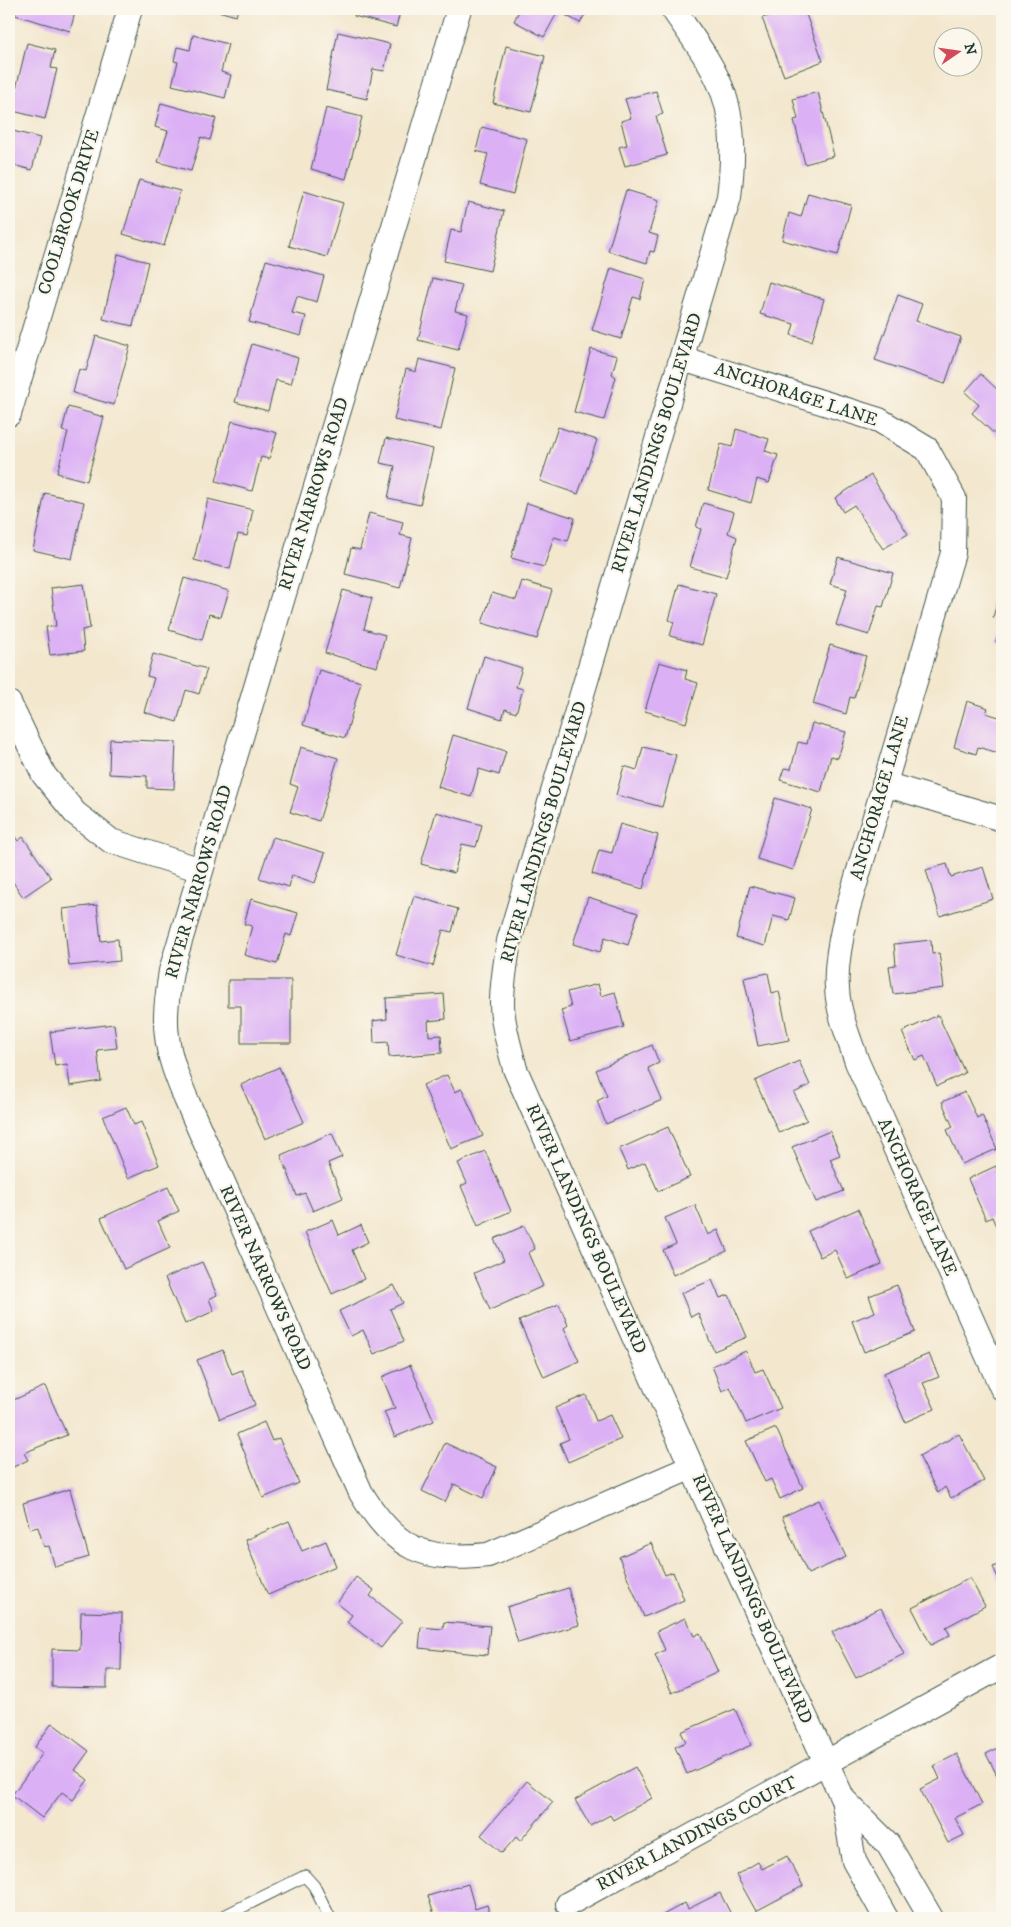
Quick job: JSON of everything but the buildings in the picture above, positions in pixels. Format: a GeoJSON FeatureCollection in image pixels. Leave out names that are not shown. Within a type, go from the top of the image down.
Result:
{"type":"FeatureCollection","features":[{"type":"Feature","properties":{"kind":"street","name":"COOLBROOK DRIVE"},"geometry":{"type":"LineString","coordinates":[[9,414],[130,9]]}},
{"type":"Feature","properties":{"kind":"street","name":"RIVER NARROWS ROAD"},"geometry":{"type":"LineString","coordinates":[[459,9],[171,971],[167,1003],[167,1036],[174,1067],[361,1493],[374,1514],[391,1534],[413,1548],[437,1556],[463,1558],[488,1555],[692,1467]]}},
{"type":"Feature","properties":{"kind":"street","name":"RIVER LANDINGS BOULEVARD"},"geometry":{"type":"LineString","coordinates":[[673,9],[708,62],[724,94],[731,128],[733,163],[729,197],[510,941],[504,972],[502,1005],[506,1037],[515,1069],[692,1467],[843,1799],[854,1861],[886,1918]]}},
{"type":"Feature","properties":{"kind":"street","name":"ANCHORAGE LANE"},"geometry":{"type":"LineString","coordinates":[[682,359],[880,420],[928,449],[954,498],[953,553],[847,911],[840,946],[836,988],[844,1025],[857,1062],[1002,1388]]}},
{"type":"Feature","properties":{"kind":"street"},"geometry":{"type":"LineString","coordinates":[[9,703],[44,775],[75,813],[111,841],[201,870]]}},
{"type":"Feature","properties":{"kind":"street"},"geometry":{"type":"LineString","coordinates":[[884,784],[1002,819]]}},
{"type":"Feature","properties":{"kind":"street","name":"RIVER LANDINGS COURT"},"geometry":{"type":"LineString","coordinates":[[568,1904],[827,1764],[1002,1666]]}},
{"type":"Feature","properties":{"kind":"street","name":"RIVER LANDINGS BOULEVARD"},"geometry":{"type":"LineString","coordinates":[[843,1799],[888,1844],[931,1918]]}},
{"type":"Feature","properties":{"kind":"lane"},"geometry":{"type":"LineString","coordinates":[[220,1918],[305,1876],[314,1886],[330,1918]]}}]}
